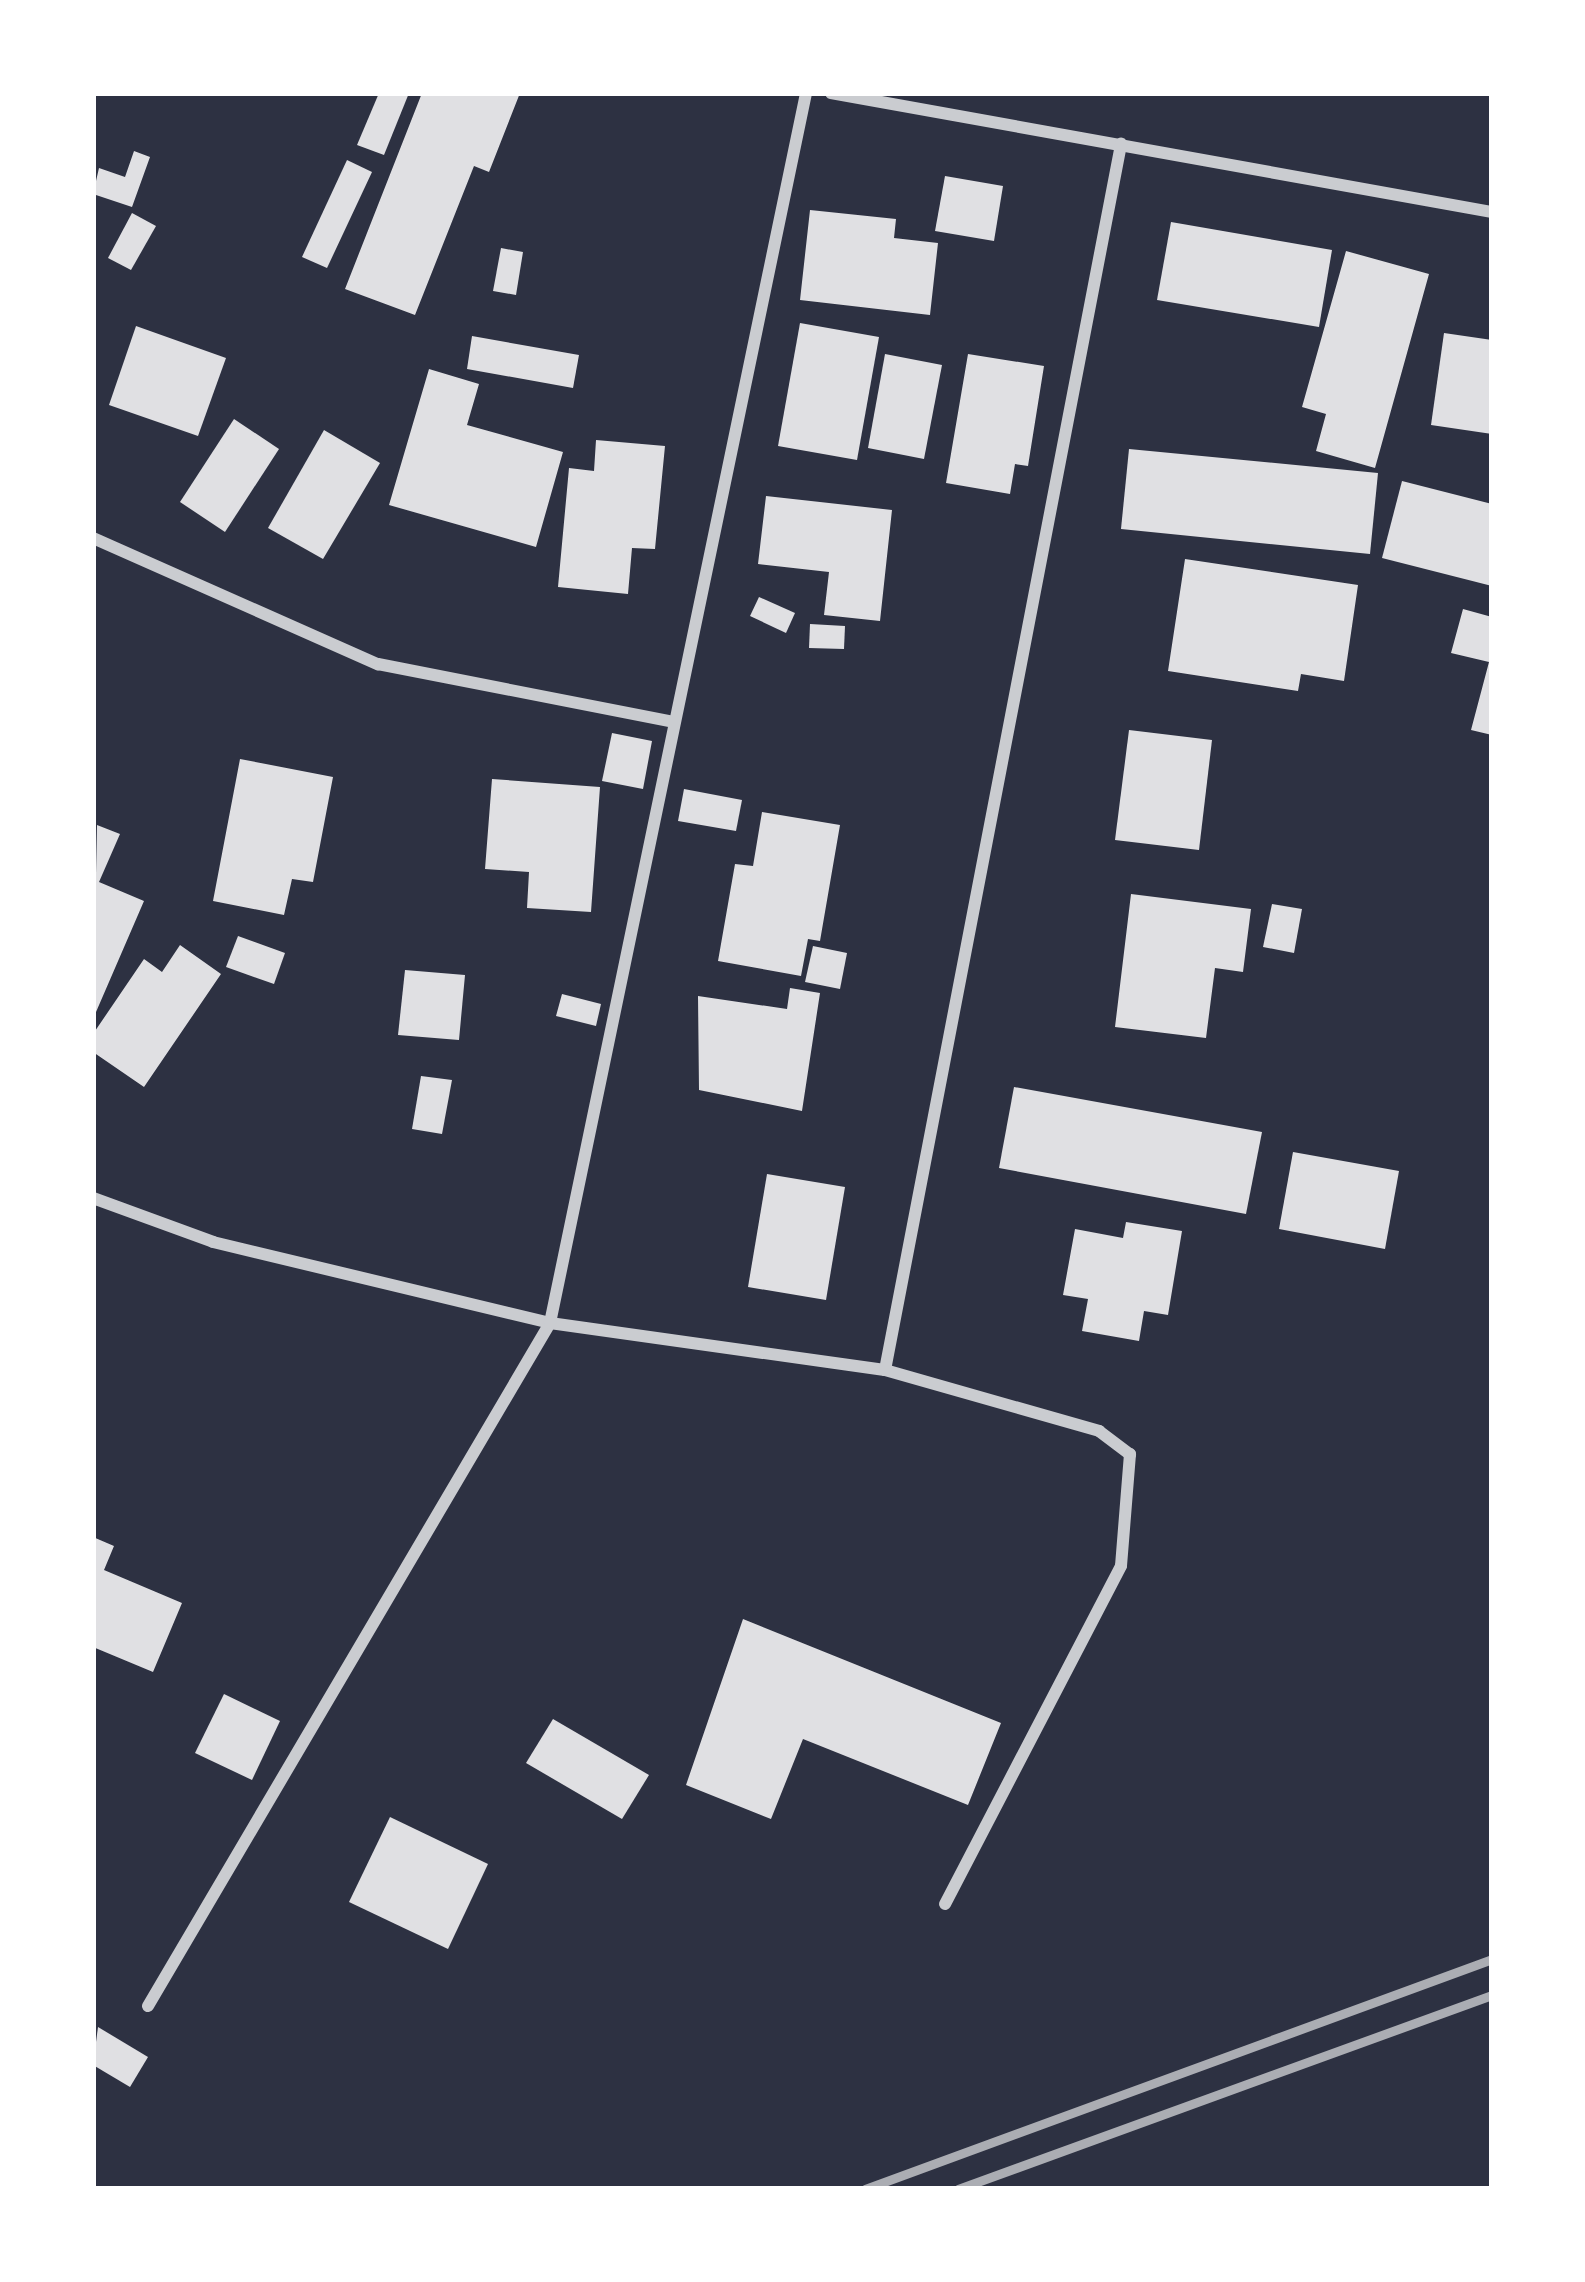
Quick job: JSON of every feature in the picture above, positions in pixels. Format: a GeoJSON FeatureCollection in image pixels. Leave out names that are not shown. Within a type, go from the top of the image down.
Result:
{"type":"FeatureCollection","features":[{"type":"Feature","properties":{"kind":"street"},"geometry":{"type":"LineString","coordinates":[[148,2006],[550,1323],[806,93]]}},
{"type":"Feature","properties":{"kind":"street"},"geometry":{"type":"LineString","coordinates":[[831,93],[1492,212]]}},
{"type":"Feature","properties":{"kind":"street"},"geometry":{"type":"LineString","coordinates":[[885,1370],[1121,144]]}},
{"type":"Feature","properties":{"kind":"street"},"geometry":{"type":"LineString","coordinates":[[93,538],[357,658],[674,722]]}},
{"type":"Feature","properties":{"kind":"street"},"geometry":{"type":"LineString","coordinates":[[93,1198],[213,1242],[550,1323],[885,1370],[1099,1431],[1130,1454],[1120,1566],[945,1904]]}},
{"type":"Feature","properties":{"kind":"building"},"geometry":{"type":"Polygon","coordinates":[[[379,93],[409,93],[384,155],[357,145],[379,93]]]}},
{"type":"Feature","properties":{"kind":"building"},"geometry":{"type":"Polygon","coordinates":[[[422,93],[520,93],[489,172],[474,166],[415,315],[345,289],[422,93]]]}},
{"type":"Feature","properties":{"kind":"building"},"geometry":{"type":"Polygon","coordinates":[[[134,151],[150,157],[132,207],[93,194],[99,168],[125,177],[134,151]]]}},
{"type":"Feature","properties":{"kind":"building"},"geometry":{"type":"Polygon","coordinates":[[[347,160],[372,172],[327,268],[302,257],[347,160]]]}},
{"type":"Feature","properties":{"kind":"building"},"geometry":{"type":"Polygon","coordinates":[[[945,176],[1003,186],[994,241],[935,231],[945,176]]]}},
{"type":"Feature","properties":{"kind":"building"},"geometry":{"type":"Polygon","coordinates":[[[810,210],[896,219],[894,238],[938,243],[930,315],[800,300],[810,210]]]}},
{"type":"Feature","properties":{"kind":"building"},"geometry":{"type":"Polygon","coordinates":[[[132,213],[156,226],[131,270],[108,258],[132,213]]]}},
{"type":"Feature","properties":{"kind":"building"},"geometry":{"type":"Polygon","coordinates":[[[1171,222],[1332,250],[1319,327],[1157,300],[1171,222]]]}},
{"type":"Feature","properties":{"kind":"building"},"geometry":{"type":"Polygon","coordinates":[[[501,248],[523,252],[516,295],[493,291],[501,248]]]}},
{"type":"Feature","properties":{"kind":"building"},"geometry":{"type":"Polygon","coordinates":[[[1346,251],[1429,274],[1375,468],[1316,451],[1326,414],[1302,407],[1346,251]]]}},
{"type":"Feature","properties":{"kind":"building"},"geometry":{"type":"Polygon","coordinates":[[[800,323],[879,337],[857,460],[778,446],[800,323]]]}},
{"type":"Feature","properties":{"kind":"building"},"geometry":{"type":"Polygon","coordinates":[[[136,326],[226,358],[198,436],[109,405],[136,326]]]}},
{"type":"Feature","properties":{"kind":"building"},"geometry":{"type":"Polygon","coordinates":[[[1444,333],[1492,340],[1492,434],[1431,425],[1444,333]]]}},
{"type":"Feature","properties":{"kind":"building"},"geometry":{"type":"Polygon","coordinates":[[[472,336],[579,355],[573,388],[467,369],[472,336]]]}},
{"type":"Feature","properties":{"kind":"building"},"geometry":{"type":"Polygon","coordinates":[[[885,354],[942,365],[924,459],[868,448],[885,354]]]}},
{"type":"Feature","properties":{"kind":"building"},"geometry":{"type":"Polygon","coordinates":[[[968,354],[1044,366],[1028,466],[1015,464],[1010,494],[946,483],[968,354]]]}},
{"type":"Feature","properties":{"kind":"building"},"geometry":{"type":"Polygon","coordinates":[[[429,369],[479,384],[467,425],[563,452],[536,547],[389,505],[429,369]]]}},
{"type":"Feature","properties":{"kind":"building"},"geometry":{"type":"Polygon","coordinates":[[[234,419],[279,449],[225,532],[180,502],[234,419]]]}},
{"type":"Feature","properties":{"kind":"building"},"geometry":{"type":"Polygon","coordinates":[[[324,430],[380,463],[323,559],[268,528],[324,430]]]}},
{"type":"Feature","properties":{"kind":"building"},"geometry":{"type":"Polygon","coordinates":[[[596,440],[665,446],[655,549],[632,548],[628,594],[558,587],[569,468],[594,471],[596,440]]]}},
{"type":"Feature","properties":{"kind":"building"},"geometry":{"type":"Polygon","coordinates":[[[1129,449],[1378,473],[1370,554],[1121,529],[1129,449]]]}},
{"type":"Feature","properties":{"kind":"building"},"geometry":{"type":"Polygon","coordinates":[[[1402,481],[1492,504],[1492,586],[1382,558],[1402,481]]]}},
{"type":"Feature","properties":{"kind":"building"},"geometry":{"type":"Polygon","coordinates":[[[766,496],[892,510],[880,621],[824,615],[829,572],[758,564],[766,496]]]}},
{"type":"Feature","properties":{"kind":"building"},"geometry":{"type":"Polygon","coordinates":[[[1185,559],[1358,585],[1344,681],[1301,674],[1298,691],[1168,671],[1185,559]]]}},
{"type":"Feature","properties":{"kind":"building"},"geometry":{"type":"Polygon","coordinates":[[[759,597],[795,613],[786,633],[750,616],[759,597]]]}},
{"type":"Feature","properties":{"kind":"building"},"geometry":{"type":"Polygon","coordinates":[[[1463,609],[1492,617],[1492,735],[1471,730],[1489,662],[1451,653],[1463,609]]]}},
{"type":"Feature","properties":{"kind":"building"},"geometry":{"type":"Polygon","coordinates":[[[810,624],[845,626],[844,649],[809,648],[810,624]]]}},
{"type":"Feature","properties":{"kind":"building"},"geometry":{"type":"Polygon","coordinates":[[[1129,730],[1212,740],[1199,850],[1115,840],[1129,730]]]}},
{"type":"Feature","properties":{"kind":"building"},"geometry":{"type":"Polygon","coordinates":[[[612,733],[652,741],[643,789],[602,781],[612,733]]]}},
{"type":"Feature","properties":{"kind":"building"},"geometry":{"type":"Polygon","coordinates":[[[240,759],[333,777],[313,882],[292,879],[284,915],[213,901],[240,759]]]}},
{"type":"Feature","properties":{"kind":"building"},"geometry":{"type":"Polygon","coordinates":[[[492,779],[600,787],[591,912],[527,908],[529,872],[485,869],[492,779]]]}},
{"type":"Feature","properties":{"kind":"building"},"geometry":{"type":"Polygon","coordinates":[[[684,789],[742,800],[736,831],[678,821],[684,789]]]}},
{"type":"Feature","properties":{"kind":"building"},"geometry":{"type":"Polygon","coordinates":[[[762,812],[840,825],[820,941],[808,939],[801,976],[718,961],[735,864],[753,866],[762,812]]]}},
{"type":"Feature","properties":{"kind":"building"},"geometry":{"type":"Polygon","coordinates":[[[97,825],[120,834],[99,882],[144,901],[93,1019],[97,825]]]}},
{"type":"Feature","properties":{"kind":"building"},"geometry":{"type":"Polygon","coordinates":[[[1131,894],[1251,909],[1243,972],[1215,968],[1206,1038],[1115,1027],[1131,894]]]}},
{"type":"Feature","properties":{"kind":"building"},"geometry":{"type":"Polygon","coordinates":[[[1272,904],[1302,909],[1294,953],[1263,947],[1272,904]]]}},
{"type":"Feature","properties":{"kind":"building"},"geometry":{"type":"Polygon","coordinates":[[[238,936],[285,953],[274,984],[226,967],[238,936]]]}},
{"type":"Feature","properties":{"kind":"building"},"geometry":{"type":"Polygon","coordinates":[[[180,945],[221,974],[144,1087],[93,1052],[93,1034],[144,959],[162,972],[180,945]]]}},
{"type":"Feature","properties":{"kind":"building"},"geometry":{"type":"Polygon","coordinates":[[[813,946],[847,953],[840,989],[805,982],[813,946]]]}},
{"type":"Feature","properties":{"kind":"building"},"geometry":{"type":"Polygon","coordinates":[[[405,970],[465,975],[459,1040],[398,1035],[405,970]]]}},
{"type":"Feature","properties":{"kind":"building"},"geometry":{"type":"Polygon","coordinates":[[[790,988],[820,993],[802,1111],[699,1090],[698,996],[787,1009],[790,988]]]}},
{"type":"Feature","properties":{"kind":"building"},"geometry":{"type":"Polygon","coordinates":[[[562,994],[601,1004],[596,1026],[556,1016],[562,994]]]}},
{"type":"Feature","properties":{"kind":"building"},"geometry":{"type":"Polygon","coordinates":[[[421,1076],[452,1080],[442,1134],[412,1129],[421,1076]]]}},
{"type":"Feature","properties":{"kind":"building"},"geometry":{"type":"Polygon","coordinates":[[[1014,1087],[1262,1132],[1246,1214],[999,1168],[1014,1087]]]}},
{"type":"Feature","properties":{"kind":"building"},"geometry":{"type":"Polygon","coordinates":[[[1293,1152],[1399,1171],[1385,1249],[1279,1229],[1293,1152]]]}},
{"type":"Feature","properties":{"kind":"building"},"geometry":{"type":"Polygon","coordinates":[[[767,1174],[845,1187],[826,1300],[748,1287],[767,1174]]]}},
{"type":"Feature","properties":{"kind":"building"},"geometry":{"type":"Polygon","coordinates":[[[1126,1222],[1182,1231],[1168,1315],[1144,1311],[1139,1341],[1082,1331],[1088,1299],[1063,1295],[1075,1229],[1123,1238],[1126,1222]]]}},
{"type":"Feature","properties":{"kind":"building"},"geometry":{"type":"Polygon","coordinates":[[[93,1537],[114,1546],[104,1570],[182,1603],[153,1672],[93,1647],[93,1537]]]}},
{"type":"Feature","properties":{"kind":"building"},"geometry":{"type":"Polygon","coordinates":[[[743,1619],[1001,1723],[968,1805],[803,1739],[771,1819],[686,1785],[743,1619]]]}},
{"type":"Feature","properties":{"kind":"building"},"geometry":{"type":"Polygon","coordinates":[[[224,1694],[280,1721],[252,1780],[195,1753],[224,1694]]]}},
{"type":"Feature","properties":{"kind":"building"},"geometry":{"type":"Polygon","coordinates":[[[553,1719],[649,1775],[622,1819],[526,1763],[553,1719]]]}},
{"type":"Feature","properties":{"kind":"building"},"geometry":{"type":"Polygon","coordinates":[[[390,1817],[488,1864],[448,1949],[349,1902],[390,1817]]]}},
{"type":"Feature","properties":{"kind":"building"},"geometry":{"type":"Polygon","coordinates":[[[98,2027],[148,2057],[130,2087],[93,2065],[98,2027]]]}},
{"type":"Feature","properties":{"kind":"railway"},"geometry":{"type":"LineString","coordinates":[[865,2189],[1492,1959]]}},
{"type":"Feature","properties":{"kind":"railway"},"geometry":{"type":"LineString","coordinates":[[958,2189],[1492,1995]]}}]}
